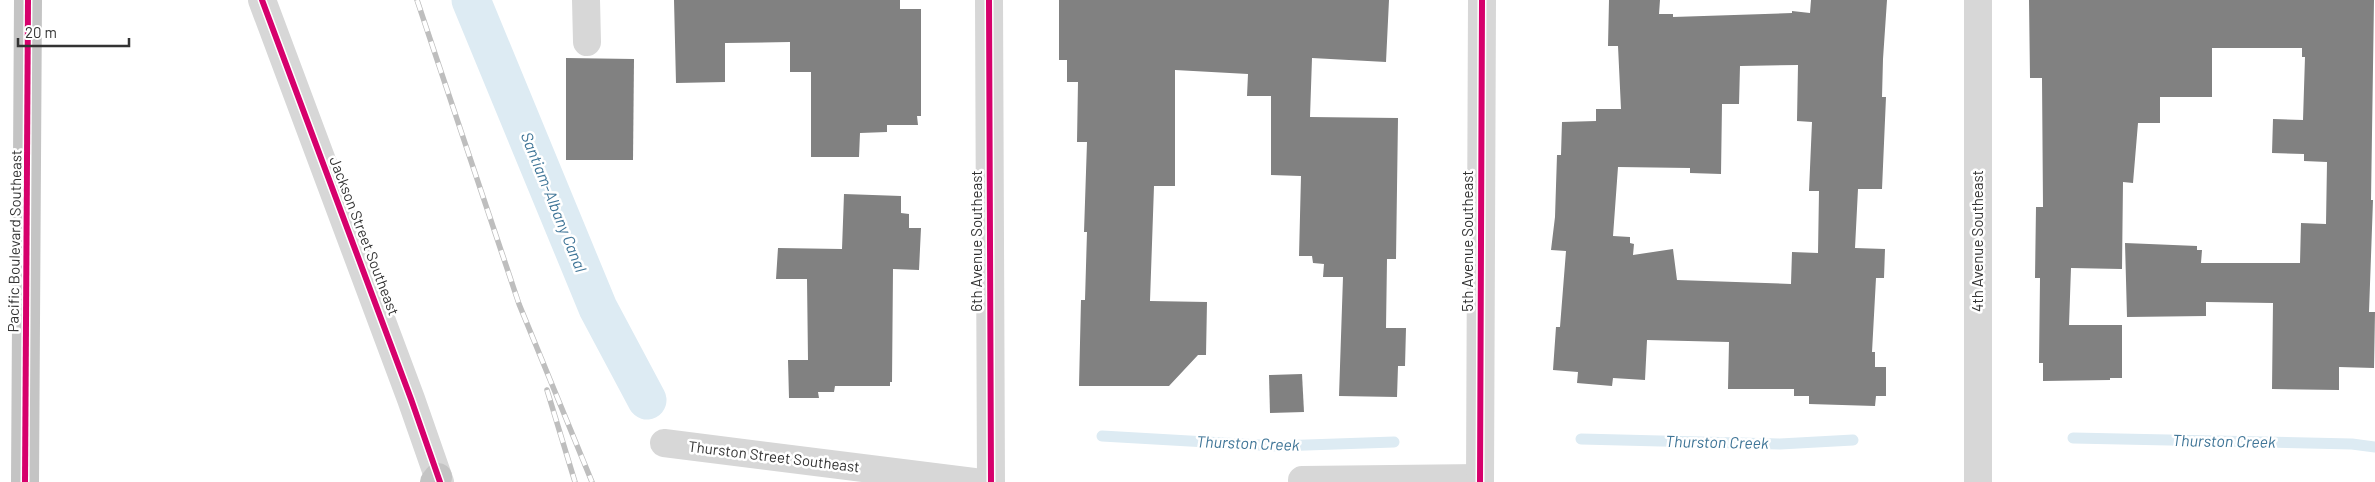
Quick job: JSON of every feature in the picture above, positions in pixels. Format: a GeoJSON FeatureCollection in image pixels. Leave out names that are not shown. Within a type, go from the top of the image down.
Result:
{"type":"FeatureCollection","features":[{"type":"Feature","properties":{"kind":"highway","name":"Pacific Boulevard Southeast"},"geometry":{"type":"LineString","coordinates":[[25,482],[28,0]]}},
{"type":"Feature","properties":{"kind":"street","name":"Jackson Street Southeast"},"geometry":{"type":"LineString","coordinates":[[262,0],[408,389],[437,480]]}},
{"type":"Feature","properties":{"kind":"street"},"geometry":{"type":"LineString","coordinates":[[586,0],[587,42]]}},
{"type":"Feature","properties":{"kind":"street","name":"6th Avenue Southeast"},"geometry":{"type":"LineString","coordinates":[[989,0],[991,482]]}},
{"type":"Feature","properties":{"kind":"street","name":"5th Avenue Southeast"},"geometry":{"type":"LineString","coordinates":[[1480,480],[1482,0]]}},
{"type":"Feature","properties":{"kind":"street","name":"4th Avenue Southeast"},"geometry":{"type":"LineString","coordinates":[[1978,0],[1978,482]]}},
{"type":"Feature","properties":{"kind":"street","name":"Thurston Street Southeast"},"geometry":{"type":"LineString","coordinates":[[664,443],[974,482]]}},
{"type":"Feature","properties":{"kind":"street"},"geometry":{"type":"LineString","coordinates":[[1302,480],[1480,480]]}},
{"type":"Feature","properties":{"kind":"building"},"geometry":{"type":"Polygon","coordinates":[[[674,0],[900,0],[900,9],[921,9],[921,116],[917,116],[918,125],[887,125],[887,132],[860,133],[859,157],[811,157],[811,72],[790,72],[790,42],[725,43],[725,82],[676,83],[674,0]]]}},
{"type":"Feature","properties":{"kind":"building"},"geometry":{"type":"Polygon","coordinates":[[[1059,0],[1389,0],[1386,62],[1312,58],[1310,117],[1398,118],[1396,259],[1387,259],[1386,328],[1406,328],[1405,366],[1398,366],[1397,397],[1339,396],[1343,277],[1323,277],[1324,264],[1313,263],[1312,256],[1299,256],[1301,176],[1271,175],[1271,96],[1247,96],[1248,74],[1175,70],[1175,186],[1154,186],[1150,301],[1207,302],[1206,355],[1198,355],[1169,386],[1079,386],[1081,300],[1085,300],[1087,232],[1084,232],[1087,142],[1077,142],[1078,82],[1067,82],[1067,60],[1059,60],[1059,0]]]}},
{"type":"Feature","properties":{"kind":"building"},"geometry":{"type":"Polygon","coordinates":[[[1609,0],[1660,0],[1659,14],[1673,14],[1673,17],[1792,13],[1792,11],[1810,13],[1811,0],[1887,0],[1883,59],[1882,97],[1886,97],[1882,189],[1858,189],[1855,248],[1885,249],[1884,278],[1876,278],[1872,352],[1875,352],[1875,367],[1886,367],[1886,396],[1876,396],[1875,406],[1809,404],[1809,396],[1794,396],[1794,389],[1728,389],[1729,342],[1647,340],[1645,380],[1613,378],[1612,386],[1577,383],[1578,372],[1553,370],[1556,327],[1560,327],[1566,251],[1551,250],[1555,217],[1557,155],[1561,155],[1562,122],[1596,121],[1596,109],[1621,109],[1618,46],[1608,46],[1609,0]],[[1798,65],[1740,66],[1739,104],[1722,104],[1721,174],[1690,173],[1690,168],[1618,167],[1613,236],[1630,237],[1630,243],[1634,244],[1633,255],[1673,249],[1677,280],[1791,284],[1792,252],[1818,253],[1819,191],[1809,191],[1812,122],[1797,121],[1798,65]]]}},
{"type":"Feature","properties":{"kind":"building"},"geometry":{"type":"Polygon","coordinates":[[[2029,0],[2374,0],[2371,200],[2373,200],[2369,312],[2375,312],[2374,368],[2339,367],[2339,390],[2272,389],[2273,303],[2206,302],[2206,316],[2127,317],[2125,243],[2197,246],[2197,250],[2202,250],[2201,263],[2300,263],[2301,223],[2326,224],[2327,162],[2304,161],[2304,154],[2272,153],[2273,119],[2303,120],[2305,57],[2302,57],[2302,48],[2212,48],[2212,97],[2160,97],[2160,123],[2138,123],[2133,183],[2123,182],[2122,269],[2071,268],[2069,325],[2122,325],[2122,378],[2110,378],[2110,380],[2043,381],[2043,363],[2039,363],[2040,278],[2035,278],[2036,207],[2043,207],[2042,78],[2030,78],[2029,0]]]}},
{"type":"Feature","properties":{"kind":"building"},"geometry":{"type":"Polygon","coordinates":[[[566,58],[634,59],[633,160],[566,160],[566,58]]]}},
{"type":"Feature","properties":{"kind":"building"},"geometry":{"type":"Polygon","coordinates":[[[844,194],[901,196],[901,213],[909,214],[909,228],[921,228],[919,270],[893,269],[892,382],[890,382],[890,386],[835,386],[834,392],[818,392],[819,398],[789,398],[788,360],[808,360],[807,279],[776,279],[778,248],[842,249],[844,194]]]}},
{"type":"Feature","properties":{"kind":"building"},"geometry":{"type":"Polygon","coordinates":[[[1302,374],[1304,412],[1270,413],[1269,375],[1302,374]]]}},
{"type":"Feature","properties":{"kind":"waterway","name":"Santiam-Albany Canal"},"geometry":{"type":"LineString","coordinates":[[471,0],[598,308],[647,400]]}},
{"type":"Feature","properties":{"kind":"waterway","name":"Thurston Creek"},"geometry":{"type":"LineString","coordinates":[[1102,436],[1278,446],[1394,442]]}},
{"type":"Feature","properties":{"kind":"waterway","name":"Thurston Creek"},"geometry":{"type":"LineString","coordinates":[[2073,438],[2352,444],[2375,447]]}},
{"type":"Feature","properties":{"kind":"waterway","name":"Thurston Creek"},"geometry":{"type":"LineString","coordinates":[[1581,439],[1780,444],[1853,440]]}},
{"type":"Feature","properties":{"kind":"railway"},"geometry":{"type":"LineString","coordinates":[[417,0],[519,304],[592,482]]}},
{"type":"Feature","properties":{"kind":"railway"},"geometry":{"type":"LineString","coordinates":[[547,390],[575,482]]}},
{"type":"Feature","properties":{"kind":"cycle path"},"geometry":{"type":"LineString","coordinates":[[25,482],[28,0]]}},
{"type":"Feature","properties":{"kind":"cycle path"},"geometry":{"type":"LineString","coordinates":[[262,0],[411,399],[440,482]]}},
{"type":"Feature","properties":{"kind":"cycle path"},"geometry":{"type":"LineString","coordinates":[[989,0],[991,482]]}},
{"type":"Feature","properties":{"kind":"cycle path"},"geometry":{"type":"LineString","coordinates":[[1480,482],[1482,0]]}}]}
